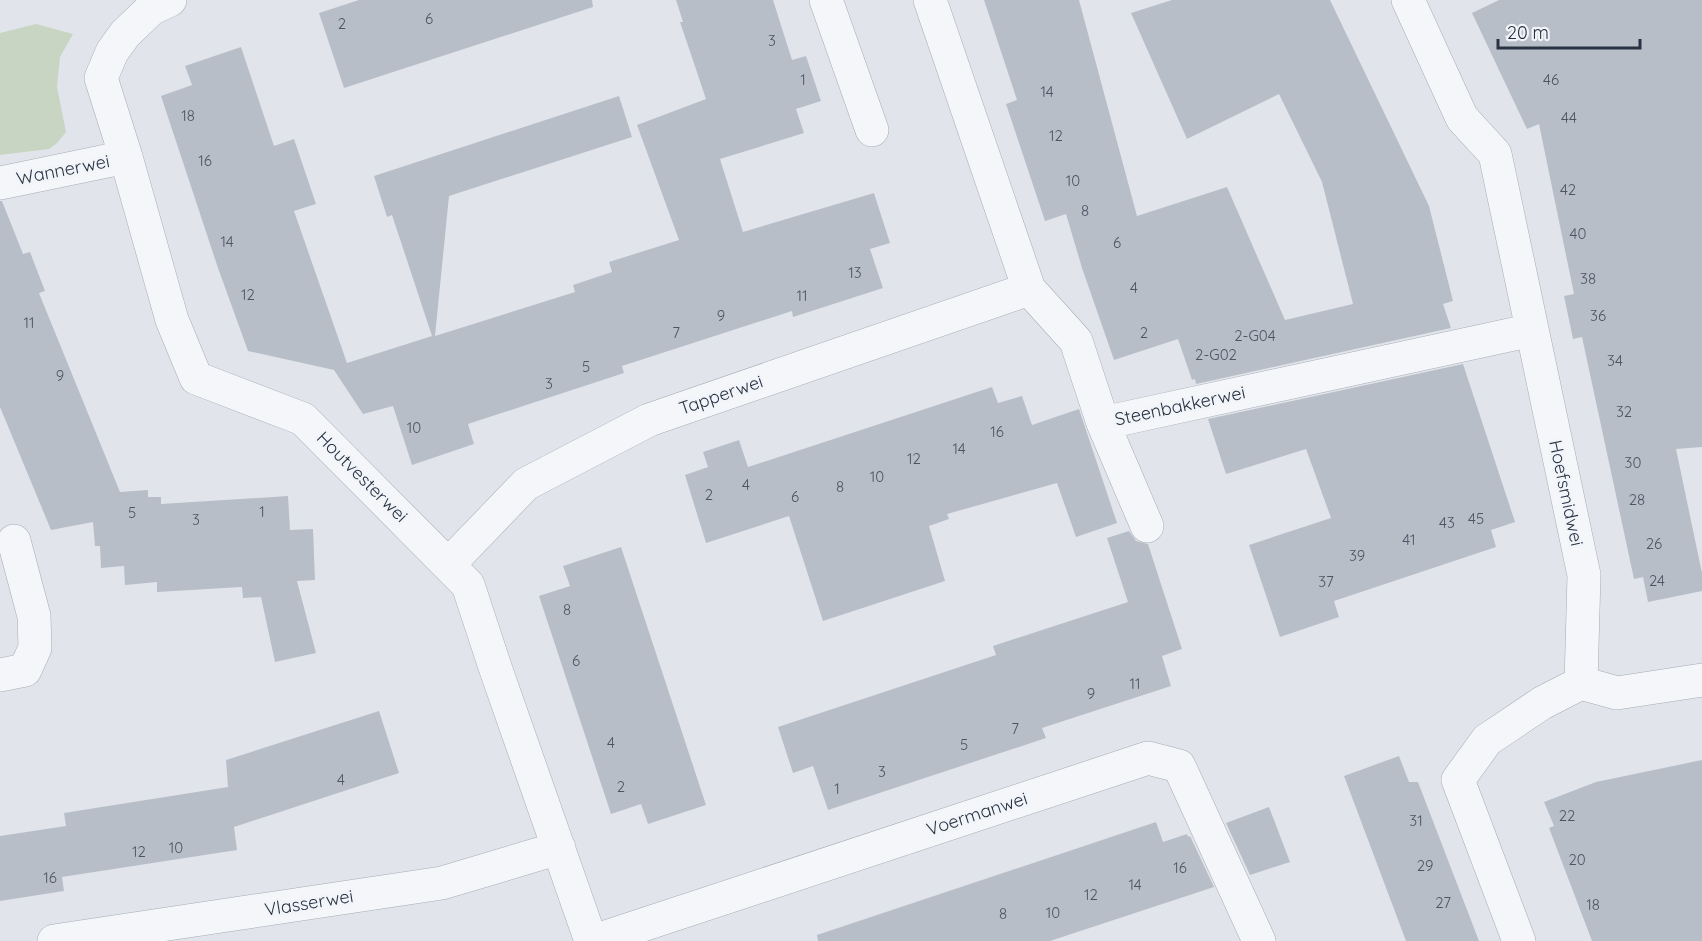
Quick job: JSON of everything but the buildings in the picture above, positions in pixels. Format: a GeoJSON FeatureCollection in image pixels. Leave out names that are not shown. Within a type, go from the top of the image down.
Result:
{"type":"FeatureCollection","features":[{"type":"Feature","properties":{"kind":"street","name":"Houtvesterwei"},"geometry":{"type":"LineString","coordinates":[[170,0],[151,9],[125,34],[112,52],[101,78],[172,320],[196,378],[303,418],[468,585],[593,941]]}},
{"type":"Feature","properties":{"kind":"street"},"geometry":{"type":"LineString","coordinates":[[826,0],[872,130]]}},
{"type":"Feature","properties":{"kind":"street","name":"Steenbakkerwei"},"geometry":{"type":"LineString","coordinates":[[930,0],[1029,290],[1076,341],[1103,423],[1532,330]]}},
{"type":"Feature","properties":{"kind":"street","name":"Hoefsmidwei"},"geometry":{"type":"LineString","coordinates":[[1408,0],[1462,118],[1496,154],[1584,575],[1581,683]]}},
{"type":"Feature","properties":{"kind":"street","name":"Wannerwei"},"geometry":{"type":"LineString","coordinates":[[0,183],[126,158]]}},
{"type":"Feature","properties":{"kind":"street","name":"Tapperwei"},"geometry":{"type":"LineString","coordinates":[[449,564],[526,484],[649,420],[1029,290]]}},
{"type":"Feature","properties":{"kind":"street"},"geometry":{"type":"LineString","coordinates":[[1103,423],[1147,526]]}},
{"type":"Feature","properties":{"kind":"street"},"geometry":{"type":"LineString","coordinates":[[0,675],[25,670],[35,648],[34,616],[15,541]]}},
{"type":"Feature","properties":{"kind":"street"},"geometry":{"type":"LineString","coordinates":[[1519,941],[1458,780],[1487,740],[1542,704],[1581,683],[1617,693],[1702,680]]}},
{"type":"Feature","properties":{"kind":"street","name":"Voermanwei"},"geometry":{"type":"LineString","coordinates":[[593,941],[1148,758],[1179,766],[1258,941]]}},
{"type":"Feature","properties":{"kind":"street","name":"Vlasserwei"},"geometry":{"type":"LineString","coordinates":[[54,941],[442,883],[559,848]]}},
{"type":"Feature","properties":{"kind":"green space"},"geometry":{"type":"Polygon","coordinates":[[[36,24],[73,34],[60,57],[57,87],[66,132],[49,149],[0,155],[0,33],[36,24]]]}}]}
